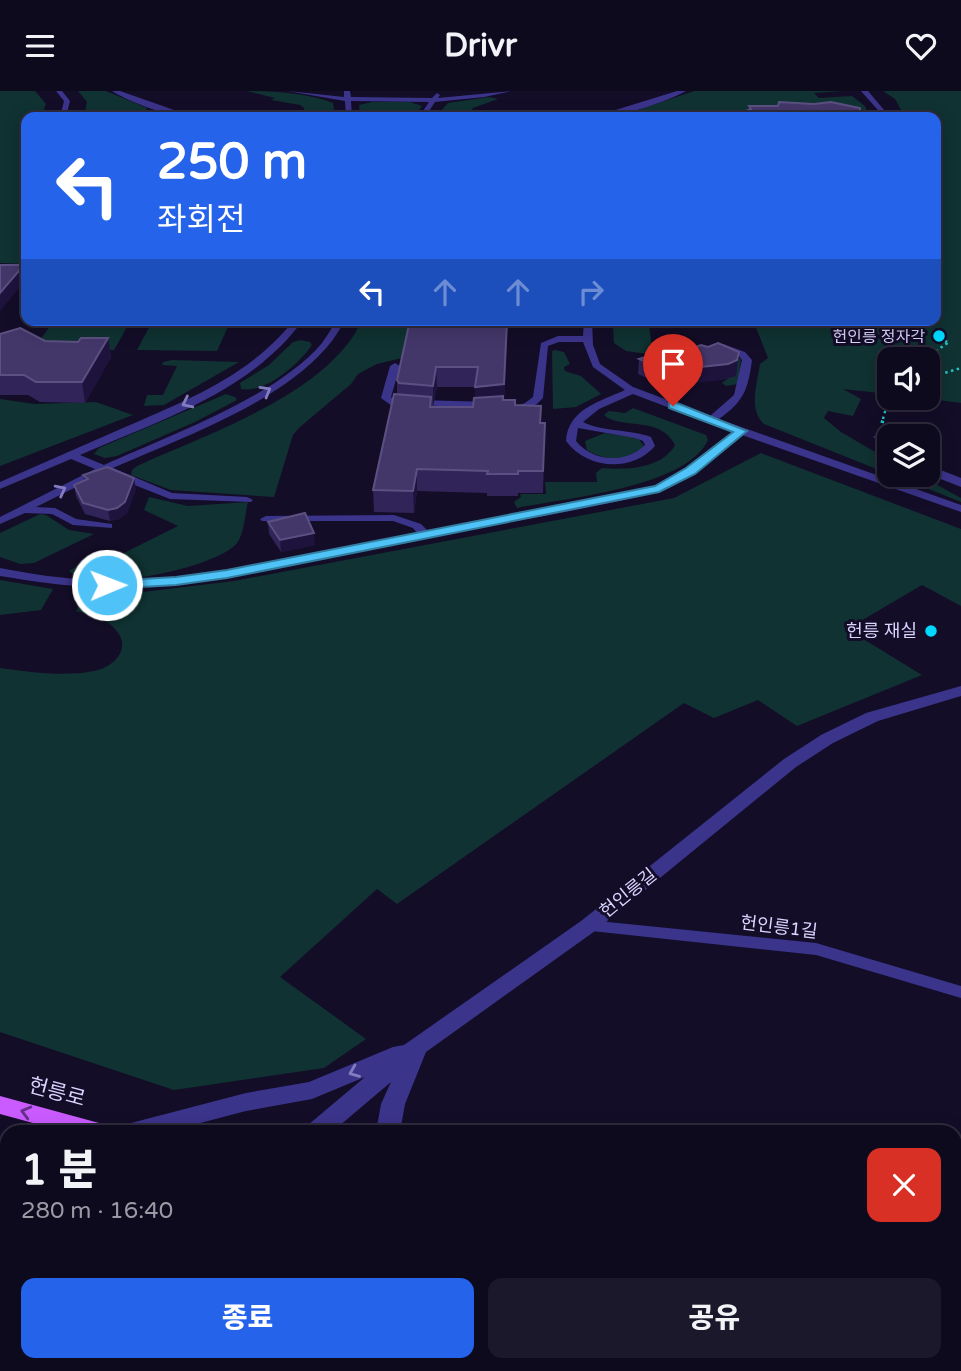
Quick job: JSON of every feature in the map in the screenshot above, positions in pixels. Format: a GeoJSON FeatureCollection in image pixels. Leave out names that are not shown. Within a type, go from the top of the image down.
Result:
{"type":"FeatureCollection","features":[{"type":"Feature","properties":{"kind":"main road","name":"헌릉로"},"geometry":{"type":"LineString","coordinates":[[0,1105],[73,1125]]}},
{"type":"Feature","properties":{"kind":"street"},"geometry":{"type":"LineString","coordinates":[[940,474],[961,483]]}},
{"type":"Feature","properties":{"kind":"street","name":"헌인릉길"},"geometry":{"type":"LineString","coordinates":[[324,1125],[417,1047],[588,926],[756,788],[827,739],[872,717],[961,691]]}},
{"type":"Feature","properties":{"kind":"street"},"geometry":{"type":"LineString","coordinates":[[157,1125],[246,1101],[312,1090],[417,1047]]}},
{"type":"Feature","properties":{"kind":"street"},"geometry":{"type":"LineString","coordinates":[[389,1125],[393,1104],[417,1047]]}},
{"type":"Feature","properties":{"kind":"lane"},"geometry":{"type":"LineString","coordinates":[[59,91],[67,101],[64,112]]}},
{"type":"Feature","properties":{"kind":"lane"},"geometry":{"type":"LineString","coordinates":[[115,91],[174,112]]}},
{"type":"Feature","properties":{"kind":"lane"},"geometry":{"type":"LineString","coordinates":[[290,91],[395,100],[509,91]]}},
{"type":"Feature","properties":{"kind":"lane"},"geometry":{"type":"LineString","coordinates":[[425,112],[440,91]]}},
{"type":"Feature","properties":{"kind":"lane"},"geometry":{"type":"LineString","coordinates":[[616,112],[683,91]]}},
{"type":"Feature","properties":{"kind":"lane"},"geometry":{"type":"LineString","coordinates":[[864,91],[883,112]]}},
{"type":"Feature","properties":{"kind":"lane"},"geometry":{"type":"LineString","coordinates":[[347,94],[349,112]]}},
{"type":"Feature","properties":{"kind":"lane"},"geometry":{"type":"LineString","coordinates":[[0,486],[187,403],[223,384],[267,357],[295,326]]}},
{"type":"Feature","properties":{"kind":"lane"},"geometry":{"type":"LineString","coordinates":[[0,521],[223,414],[276,385],[325,345],[338,326]]}},
{"type":"Feature","properties":{"kind":"lane"},"geometry":{"type":"LineString","coordinates":[[588,326],[587,339],[596,365],[633,390],[961,509]]}},
{"type":"Feature","properties":{"kind":"lane"},"geometry":{"type":"LineString","coordinates":[[395,366],[386,398],[394,405],[508,411],[530,405],[538,397],[544,345],[558,339],[587,339]]}},
{"type":"Feature","properties":{"kind":"lane"},"geometry":{"type":"LineString","coordinates":[[711,420],[734,404],[743,392],[747,360],[742,354],[722,345]]}},
{"type":"Feature","properties":{"kind":"lane"},"geometry":{"type":"LineString","coordinates":[[576,422],[587,429],[634,434],[647,439],[650,446],[646,453],[627,461],[609,461],[586,455],[571,445],[570,429],[576,422],[585,413],[633,390]]}},
{"type":"Feature","properties":{"kind":"lane"},"geometry":{"type":"LineString","coordinates":[[0,572],[126,586],[227,574],[664,487],[691,471],[741,431]]}},
{"type":"Feature","properties":{"kind":"lane"},"geometry":{"type":"LineString","coordinates":[[71,455],[170,496],[247,500]]}},
{"type":"Feature","properties":{"kind":"lane"},"geometry":{"type":"LineString","coordinates":[[22,510],[55,511],[73,523],[108,526]]}},
{"type":"Feature","properties":{"kind":"lane"},"geometry":{"type":"LineString","coordinates":[[265,519],[384,517],[403,520],[417,526],[426,535]]}},
{"type":"Feature","properties":{"kind":"lane","name":"헌인릉1길"},"geometry":{"type":"LineString","coordinates":[[588,926],[816,949],[961,992]]}},
{"type":"Feature","properties":{"kind":"path"},"geometry":{"type":"LineString","coordinates":[[939,340],[949,342],[940,348]]}},
{"type":"Feature","properties":{"kind":"path"},"geometry":{"type":"LineString","coordinates":[[940,374],[961,368]]}},
{"type":"Feature","properties":{"kind":"green space"},"geometry":{"type":"Polygon","coordinates":[[[0,91],[35,91],[46,104],[43,112],[21,112],[21,264],[0,263],[0,91]]]}},
{"type":"Feature","properties":{"kind":"green space"},"geometry":{"type":"Polygon","coordinates":[[[78,91],[106,91],[147,108],[145,111],[162,112],[85,112],[87,102],[78,91]]]}},
{"type":"Feature","properties":{"kind":"green space"},"geometry":{"type":"Polygon","coordinates":[[[247,91],[312,97],[333,103],[334,112],[304,112],[300,105],[271,100],[275,98],[247,91]]]}},
{"type":"Feature","properties":{"kind":"green space"},"geometry":{"type":"Polygon","coordinates":[[[694,91],[844,91],[814,93],[819,98],[852,96],[865,106],[867,112],[632,112],[694,91]]]}},
{"type":"Feature","properties":{"kind":"green space"},"geometry":{"type":"Polygon","coordinates":[[[883,91],[961,91],[961,403],[940,400],[940,347],[877,347],[877,393],[843,389],[861,399],[853,416],[828,411],[824,418],[841,432],[877,453],[877,469],[764,424],[756,411],[755,396],[760,364],[768,358],[755,326],[941,326],[941,112],[902,112],[895,99],[883,91]]]}},
{"type":"Feature","properties":{"kind":"green space"},"geometry":{"type":"Polygon","coordinates":[[[489,97],[498,99],[473,108],[470,112],[441,111],[448,103],[489,97]]]}},
{"type":"Feature","properties":{"kind":"green space"},"geometry":{"type":"Polygon","coordinates":[[[372,102],[410,102],[422,106],[418,112],[360,112],[359,105],[372,102]]]}},
{"type":"Feature","properties":{"kind":"green space"},"geometry":{"type":"Polygon","coordinates":[[[50,326],[128,326],[114,350],[34,349],[50,326]]]}},
{"type":"Feature","properties":{"kind":"green space"},"geometry":{"type":"Polygon","coordinates":[[[150,326],[228,326],[217,351],[137,350],[150,326]]]}},
{"type":"Feature","properties":{"kind":"green space"},"geometry":{"type":"Polygon","coordinates":[[[358,326],[409,326],[402,358],[377,364],[358,374],[351,384],[293,435],[274,497],[171,490],[131,475],[137,466],[263,409],[323,370],[346,346],[358,326]]]}},
{"type":"Feature","properties":{"kind":"green space"},"geometry":{"type":"Polygon","coordinates":[[[649,326],[652,346],[701,347],[741,359],[738,384],[726,386],[722,383],[737,372],[737,366],[626,351],[614,343],[613,327],[649,326]]]}},
{"type":"Feature","properties":{"kind":"green space"},"geometry":{"type":"Polygon","coordinates":[[[301,340],[312,345],[290,369],[260,387],[241,389],[240,383],[269,365],[293,342],[301,340]]]}},
{"type":"Feature","properties":{"kind":"green space"},"geometry":{"type":"Polygon","coordinates":[[[552,351],[564,352],[570,364],[564,367],[565,371],[581,376],[601,394],[576,407],[553,409],[552,351]]]}},
{"type":"Feature","properties":{"kind":"green space"},"geometry":{"type":"Polygon","coordinates":[[[163,362],[239,362],[164,405],[144,406],[147,395],[163,395],[177,366],[162,365],[163,362]]]}},
{"type":"Feature","properties":{"kind":"green space"},"geometry":{"type":"Polygon","coordinates":[[[226,394],[237,400],[195,422],[117,456],[105,458],[94,454],[99,448],[226,394]]]}},
{"type":"Feature","properties":{"kind":"green space"},"geometry":{"type":"Polygon","coordinates":[[[0,399],[35,404],[96,402],[133,415],[0,466],[0,399]]]}},
{"type":"Feature","properties":{"kind":"green space"},"geometry":{"type":"Polygon","coordinates":[[[633,408],[706,435],[708,440],[695,456],[650,480],[592,495],[517,508],[514,502],[521,497],[520,494],[546,494],[545,482],[597,482],[596,473],[602,468],[643,466],[669,453],[675,445],[669,436],[660,430],[619,422],[604,415],[609,411],[625,413],[633,408]]]}},
{"type":"Feature","properties":{"kind":"green space"},"geometry":{"type":"Polygon","coordinates":[[[605,433],[638,438],[644,446],[632,455],[617,458],[601,456],[587,450],[585,441],[605,433]]]}},
{"type":"Feature","properties":{"kind":"green space"},"geometry":{"type":"Polygon","coordinates":[[[761,453],[961,529],[961,606],[922,585],[847,629],[922,675],[797,726],[758,700],[714,718],[684,703],[397,904],[377,889],[280,977],[366,1039],[324,1068],[174,1090],[0,1032],[0,668],[71,674],[103,668],[116,659],[122,647],[118,632],[103,620],[76,611],[87,593],[126,594],[234,581],[674,498],[761,453]]]}},
{"type":"Feature","properties":{"kind":"green space"},"geometry":{"type":"Polygon","coordinates":[[[924,487],[940,487],[961,498],[961,502],[924,487]]]}},
{"type":"Feature","properties":{"kind":"green space"},"geometry":{"type":"Polygon","coordinates":[[[149,497],[188,506],[248,502],[239,539],[225,552],[206,561],[154,575],[102,580],[82,577],[69,571],[89,559],[102,564],[178,526],[144,510],[149,497]]]}},
{"type":"Feature","properties":{"kind":"green space"},"geometry":{"type":"Polygon","coordinates":[[[40,514],[69,530],[94,534],[34,563],[20,564],[0,557],[0,533],[40,514]]]}},
{"type":"Feature","properties":{"kind":"green space"},"geometry":{"type":"Polygon","coordinates":[[[0,580],[53,589],[41,610],[0,615],[0,580]]]}},
{"type":"Feature","properties":{"kind":"building"},"geometry":{"type":"Polygon","coordinates":[[[779,102],[831,102],[860,108],[860,112],[744,112],[751,109],[749,106],[778,106],[779,102]]]}},
{"type":"Feature","properties":{"kind":"building"},"geometry":{"type":"Polygon","coordinates":[[[0,265],[21,265],[21,268],[0,293],[0,265]]]}},
{"type":"Feature","properties":{"kind":"building"},"geometry":{"type":"Polygon","coordinates":[[[409,326],[507,326],[504,384],[475,387],[478,367],[436,367],[433,386],[399,383],[397,380],[409,326]]]}},
{"type":"Feature","properties":{"kind":"building"},"geometry":{"type":"Polygon","coordinates":[[[20,328],[45,341],[78,342],[81,338],[108,338],[82,382],[36,382],[24,375],[0,375],[0,334],[20,328]]]}},
{"type":"Feature","properties":{"kind":"building"},"geometry":{"type":"Polygon","coordinates":[[[718,343],[739,352],[737,360],[728,364],[682,369],[671,373],[639,359],[665,351],[690,349],[701,345],[708,347],[718,343]]]}},
{"type":"Feature","properties":{"kind":"building"},"geometry":{"type":"Polygon","coordinates":[[[394,394],[431,397],[430,407],[473,407],[474,398],[503,396],[503,400],[515,400],[515,405],[541,406],[540,423],[545,423],[543,471],[487,474],[488,471],[417,469],[413,491],[373,490],[394,394]]]}},
{"type":"Feature","properties":{"kind":"building"},"geometry":{"type":"Polygon","coordinates":[[[107,467],[134,478],[125,502],[108,510],[83,503],[74,485],[88,479],[83,475],[107,467]]]}},
{"type":"Feature","properties":{"kind":"building"},"geometry":{"type":"Polygon","coordinates":[[[305,513],[314,533],[280,540],[268,522],[305,513]]]}},
{"type":"Feature","properties":{"kind":"place","name":"헌인릉 정자각"},"geometry":{"type":"Point","coordinates":[939,336]}},
{"type":"Feature","properties":{"kind":"place","name":"헌릉 재실"},"geometry":{"type":"Point","coordinates":[931,631]}},
{"type":"Feature","properties":{"kind":"route"},"geometry":{"type":"LineString","coordinates":[[107,585],[126,586],[227,574],[659,489],[691,471],[741,431],[673,406]]}}]}
